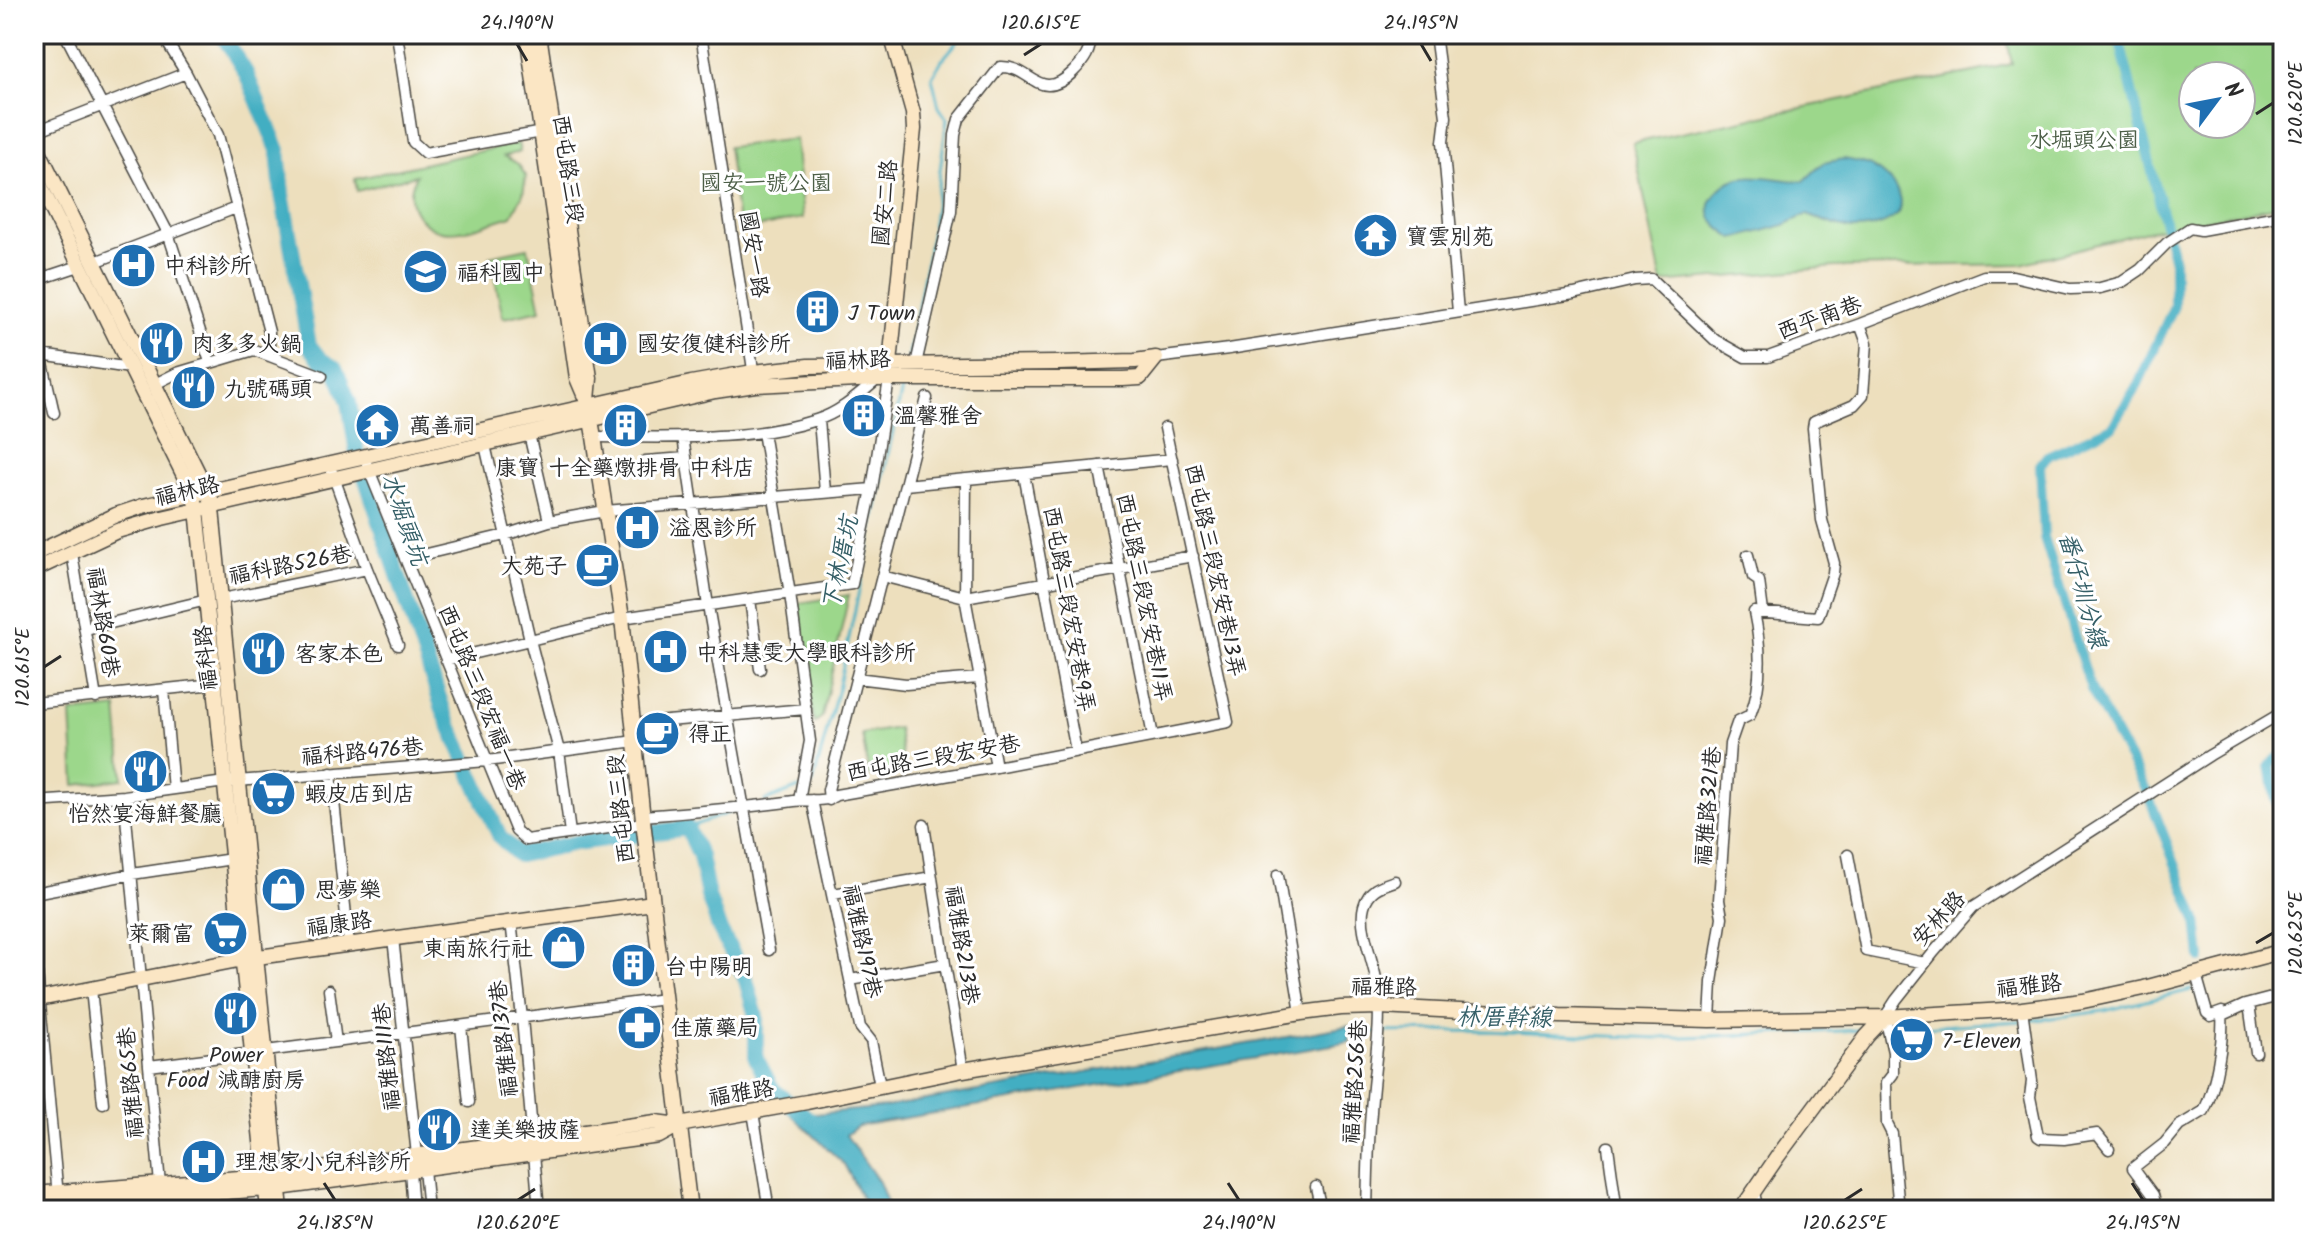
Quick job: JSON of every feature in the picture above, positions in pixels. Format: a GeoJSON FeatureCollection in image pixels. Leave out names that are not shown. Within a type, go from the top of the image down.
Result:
{"type":"FeatureCollection","features":[{"type":"Feature","properties":{"kind":"street"},"geometry":{"type":"LineString","coordinates":[[65,34],[168,233],[210,362]]}},
{"type":"Feature","properties":{"kind":"street"},"geometry":{"type":"LineString","coordinates":[[162,34],[218,135],[269,332],[269,356]]}},
{"type":"Feature","properties":{"kind":"street"},"geometry":{"type":"LineString","coordinates":[[397,34],[413,142],[418,149],[425,153],[547,131]]}},
{"type":"Feature","properties":{"kind":"street","name":"西屯路三段"},"geometry":{"type":"LineString","coordinates":[[527,34],[547,131]]}},
{"type":"Feature","properties":{"kind":"street","name":"西屯路三段"},"geometry":{"type":"LineString","coordinates":[[539,34],[547,131],[577,378],[588,404],[622,618],[690,1210]]}},
{"type":"Feature","properties":{"kind":"street","name":"國安一路"},"geometry":{"type":"LineString","coordinates":[[701,34],[754,378]]}},
{"type":"Feature","properties":{"kind":"street","name":"國安二路"},"geometry":{"type":"LineString","coordinates":[[891,34],[913,113],[914,129],[900,371]]}},
{"type":"Feature","properties":{"kind":"street"},"geometry":{"type":"LineString","coordinates":[[446,660],[622,618],[852,584],[900,371],[951,211],[955,135],[959,119],[1000,67],[1009,67],[1033,81],[1051,86],[1061,83],[1084,60],[1091,48],[1091,34]]}},
{"type":"Feature","properties":{"kind":"street"},"geometry":{"type":"LineString","coordinates":[[1435,34],[1446,117],[1443,142],[1458,312]]}},
{"type":"Feature","properties":{"kind":"street"},"geometry":{"type":"LineString","coordinates":[[34,132],[186,73]]}},
{"type":"Feature","properties":{"kind":"street","name":"福科路"},"geometry":{"type":"LineString","coordinates":[[34,141],[155,384],[205,508],[272,1182],[281,1210]]}},
{"type":"Feature","properties":{"kind":"street","name":"福科路"},"geometry":{"type":"LineString","coordinates":[[34,173],[130,368],[200,492]]}},
{"type":"Feature","properties":{"kind":"street"},"geometry":{"type":"LineString","coordinates":[[95,262],[236,208]]}},
{"type":"Feature","properties":{"kind":"street","name":"西平南巷"},"geometry":{"type":"LineString","coordinates":[[1229,349],[1651,279],[1715,340],[1745,357],[1768,357],[1984,276],[2013,276],[2070,289],[2100,288],[2122,282],[2140,270],[2167,243],[2190,228],[2201,230],[2283,215]]}},
{"type":"Feature","properties":{"kind":"street"},"geometry":{"type":"LineString","coordinates":[[34,281],[79,266]]}},
{"type":"Feature","properties":{"kind":"street"},"geometry":{"type":"LineString","coordinates":[[1748,555],[1753,577],[1759,581],[1763,612],[1818,617],[1834,563],[1822,520],[1813,428],[1814,422],[1854,405],[1863,395],[1867,343],[1860,324]]}},
{"type":"Feature","properties":{"kind":"street"},"geometry":{"type":"LineString","coordinates":[[34,337],[54,413]]}},
{"type":"Feature","properties":{"kind":"street","name":"福林路"},"geometry":{"type":"LineString","coordinates":[[34,554],[116,515],[200,492],[588,404],[754,378],[808,366],[900,371],[1105,362],[1229,349]]}},
{"type":"Feature","properties":{"kind":"street"},"geometry":{"type":"LineString","coordinates":[[155,384],[177,373],[254,350],[322,376]]}},
{"type":"Feature","properties":{"kind":"street"},"geometry":{"type":"LineString","coordinates":[[38,354],[130,368]]}},
{"type":"Feature","properties":{"kind":"street"},"geometry":{"type":"LineString","coordinates":[[594,437],[683,437],[763,432],[819,420],[900,371]]}},
{"type":"Feature","properties":{"kind":"street","name":"福林路"},"geometry":{"type":"LineString","coordinates":[[34,570],[117,531],[701,394],[754,378]]}},
{"type":"Feature","properties":{"kind":"street"},"geometry":{"type":"LineString","coordinates":[[829,800],[828,790],[927,398]]}},
{"type":"Feature","properties":{"kind":"street"},"geometry":{"type":"LineString","coordinates":[[819,420],[825,492]]}},
{"type":"Feature","properties":{"kind":"street","name":"西屯路三段宏安巷13弄"},"geometry":{"type":"LineString","coordinates":[[1165,428],[1228,722]]}},
{"type":"Feature","properties":{"kind":"street"},"geometry":{"type":"LineString","coordinates":[[763,432],[810,741],[799,800]]}},
{"type":"Feature","properties":{"kind":"street"},"geometry":{"type":"LineString","coordinates":[[529,434],[549,521]]}},
{"type":"Feature","properties":{"kind":"street"},"geometry":{"type":"LineString","coordinates":[[683,437],[708,606],[769,950]]}},
{"type":"Feature","properties":{"kind":"street"},"geometry":{"type":"LineString","coordinates":[[485,445],[559,751],[570,833]]}},
{"type":"Feature","properties":{"kind":"street","name":"西屯路三段宏福一巷"},"geometry":{"type":"LineString","coordinates":[[358,456],[405,559],[516,831],[526,840],[644,827]]}},
{"type":"Feature","properties":{"kind":"street"},"geometry":{"type":"LineString","coordinates":[[645,461],[686,458]]}},
{"type":"Feature","properties":{"kind":"street"},"geometry":{"type":"LineString","coordinates":[[905,485],[1172,459]]}},
{"type":"Feature","properties":{"kind":"street"},"geometry":{"type":"LineString","coordinates":[[328,463],[398,645]]}},
{"type":"Feature","properties":{"kind":"street","name":"西屯路三段宏安巷11弄"},"geometry":{"type":"LineString","coordinates":[[1099,466],[1153,736]]}},
{"type":"Feature","properties":{"kind":"street","name":"西屯路三段宏安巷9弄"},"geometry":{"type":"LineString","coordinates":[[1024,474],[1076,751]]}},
{"type":"Feature","properties":{"kind":"street"},"geometry":{"type":"LineString","coordinates":[[966,479],[965,597],[996,767]]}},
{"type":"Feature","properties":{"kind":"street"},"geometry":{"type":"LineString","coordinates":[[405,559],[549,521],[605,511],[872,489]]}},
{"type":"Feature","properties":{"kind":"street","name":"福林路60巷"},"geometry":{"type":"LineString","coordinates":[[72,553],[96,698]]}},
{"type":"Feature","properties":{"kind":"street"},"geometry":{"type":"LineString","coordinates":[[882,576],[965,597],[1193,556]]}},
{"type":"Feature","properties":{"kind":"street","name":"福科路526巷"},"geometry":{"type":"LineString","coordinates":[[86,629],[214,599],[367,569]]}},
{"type":"Feature","properties":{"kind":"street","name":"福科路"},"geometry":{"type":"LineString","coordinates":[[214,599],[214,684],[232,781],[232,859],[250,958]]}},
{"type":"Feature","properties":{"kind":"street"},"geometry":{"type":"LineString","coordinates":[[750,600],[760,669]]}},
{"type":"Feature","properties":{"kind":"street","name":"福雅路321巷"},"geometry":{"type":"LineString","coordinates":[[1710,1020],[1712,982],[1722,917],[1719,900],[1730,744],[1738,721],[1750,715],[1756,698],[1759,633],[1754,612],[1763,612]]}},
{"type":"Feature","properties":{"kind":"street"},"geometry":{"type":"LineString","coordinates":[[856,678],[906,684],[979,678]]}},
{"type":"Feature","properties":{"kind":"street"},"geometry":{"type":"LineString","coordinates":[[34,703],[214,684]]}},
{"type":"Feature","properties":{"kind":"street"},"geometry":{"type":"LineString","coordinates":[[164,690],[173,789]]}},
{"type":"Feature","properties":{"kind":"street"},"geometry":{"type":"LineString","coordinates":[[633,724],[806,709]]}},
{"type":"Feature","properties":{"kind":"street","name":"安林路"},"geometry":{"type":"LineString","coordinates":[[1741,1210],[1778,1156],[1881,1027],[1925,963],[1973,907],[2210,755],[2283,712]]}},
{"type":"Feature","properties":{"kind":"street","name":"西屯路三段宏安巷"},"geometry":{"type":"LineString","coordinates":[[644,827],[743,808],[799,800],[829,800],[836,795],[1228,722]]}},
{"type":"Feature","properties":{"kind":"street","name":"福科路476巷"},"geometry":{"type":"LineString","coordinates":[[34,802],[124,796],[232,781],[485,761],[635,741]]}},
{"type":"Feature","properties":{"kind":"street"},"geometry":{"type":"LineString","coordinates":[[331,773],[349,944]]}},
{"type":"Feature","properties":{"kind":"street","name":"福雅路65巷"},"geometry":{"type":"LineString","coordinates":[[124,796],[161,1197]]}},
{"type":"Feature","properties":{"kind":"street","name":"福雅路197巷"},"geometry":{"type":"LineString","coordinates":[[812,800],[860,1027],[871,1041],[880,1086]]}},
{"type":"Feature","properties":{"kind":"street","name":"福雅路213巷"},"geometry":{"type":"LineString","coordinates":[[924,825],[963,1070]]}},
{"type":"Feature","properties":{"kind":"street"},"geometry":{"type":"LineString","coordinates":[[1848,855],[1866,951],[1925,963]]}},
{"type":"Feature","properties":{"kind":"street"},"geometry":{"type":"LineString","coordinates":[[34,893],[232,859]]}},
{"type":"Feature","properties":{"kind":"street"},"geometry":{"type":"LineString","coordinates":[[1278,875],[1301,1013]]}},
{"type":"Feature","properties":{"kind":"street"},"geometry":{"type":"LineString","coordinates":[[833,894],[932,877]]}},
{"type":"Feature","properties":{"kind":"street","name":"福雅路256巷"},"geometry":{"type":"LineString","coordinates":[[1367,1210],[1380,1007],[1363,909],[1370,892],[1395,881]]}},
{"type":"Feature","properties":{"kind":"street","name":"福康路"},"geometry":{"type":"LineString","coordinates":[[37,999],[250,958],[653,903]]}},
{"type":"Feature","properties":{"kind":"street","name":"福雅路137巷"},"geometry":{"type":"LineString","coordinates":[[511,921],[539,1210]]}},
{"type":"Feature","properties":{"kind":"street","name":"福雅路111巷"},"geometry":{"type":"LineString","coordinates":[[393,938],[417,1155]]}},
{"type":"Feature","properties":{"kind":"street"},"geometry":{"type":"LineString","coordinates":[[34,940],[37,999],[59,1202]]}},
{"type":"Feature","properties":{"kind":"street","name":"福雅路"},"geometry":{"type":"LineString","coordinates":[[34,1207],[59,1202],[161,1197],[272,1182],[417,1155],[659,1136],[679,1125],[963,1070],[1341,1008],[1881,1027],[2022,1012],[2083,1001],[2283,951]]}},
{"type":"Feature","properties":{"kind":"street"},"geometry":{"type":"LineString","coordinates":[[850,980],[945,964]]}},
{"type":"Feature","properties":{"kind":"street"},"geometry":{"type":"LineString","coordinates":[[2196,974],[2207,1013],[2211,1016],[2222,1012],[2223,1015]]}},
{"type":"Feature","properties":{"kind":"street"},"geometry":{"type":"LineString","coordinates":[[91,989],[103,1103]]}},
{"type":"Feature","properties":{"kind":"street"},"geometry":{"type":"LineString","coordinates":[[329,990],[336,1042]]}},
{"type":"Feature","properties":{"kind":"street"},"geometry":{"type":"LineString","coordinates":[[2223,1015],[2283,995]]}},
{"type":"Feature","properties":{"kind":"street"},"geometry":{"type":"LineString","coordinates":[[149,1066],[664,999]]}},
{"type":"Feature","properties":{"kind":"street"},"geometry":{"type":"LineString","coordinates":[[2249,1004],[2256,1053]]}},
{"type":"Feature","properties":{"kind":"street"},"geometry":{"type":"LineString","coordinates":[[2022,1012],[2032,1081],[2030,1097],[2038,1136],[2064,1139],[2097,1134],[2109,1149]]}},
{"type":"Feature","properties":{"kind":"street"},"geometry":{"type":"LineString","coordinates":[[2157,1210],[2153,1195],[2133,1168],[2165,1143],[2179,1126],[2204,1111],[2213,1083],[2223,1015]]}},
{"type":"Feature","properties":{"kind":"street"},"geometry":{"type":"LineString","coordinates":[[461,1026],[469,1102]]}},
{"type":"Feature","properties":{"kind":"street"},"geometry":{"type":"LineString","coordinates":[[1881,1027],[1893,1052],[1893,1074],[1886,1083],[1887,1124],[1892,1134],[1899,1210]]}},
{"type":"Feature","properties":{"kind":"street"},"geometry":{"type":"LineString","coordinates":[[753,1112],[769,1205]]}},
{"type":"Feature","properties":{"kind":"street","name":"福雅路"},"geometry":{"type":"LineString","coordinates":[[272,1182],[417,1170],[534,1146]]}},
{"type":"Feature","properties":{"kind":"street"},"geometry":{"type":"LineString","coordinates":[[1608,1147],[1619,1210]]}},
{"type":"Feature","properties":{"kind":"street"},"geometry":{"type":"LineString","coordinates":[[413,1210],[417,1155]]}},
{"type":"Feature","properties":{"kind":"street"},"geometry":{"type":"LineString","coordinates":[[417,1170],[428,1210]]}},
{"type":"Feature","properties":{"kind":"street","name":"福科路"},"geometry":{"type":"LineString","coordinates":[[268,1210],[272,1182]]}},
{"type":"Feature","properties":{"kind":"street"},"geometry":{"type":"LineString","coordinates":[[1316,1187],[1321,1210]]}},
{"type":"Feature","properties":{"kind":"street"},"geometry":{"type":"LineString","coordinates":[[1754,1193],[1758,1210]]}},
{"type":"Feature","properties":{"kind":"street","name":"福雅路"},"geometry":{"type":"LineString","coordinates":[[34,1194],[59,1202]]}},
{"type":"Feature","properties":{"kind":"green space","name":"水堀頭公園"},"geometry":{"type":"Polygon","coordinates":[[[2006,34],[2283,34],[2283,205],[2143,232],[2021,264],[1835,267],[1662,283],[1633,143],[2012,64],[2006,34]]]}},
{"type":"Feature","properties":{"kind":"green space","name":"國安一號公園"},"geometry":{"type":"Polygon","coordinates":[[[795,139],[803,218],[739,231],[728,147],[795,139]]]}},
{"type":"Feature","properties":{"kind":"green space"},"geometry":{"type":"Polygon","coordinates":[[[518,143],[520,152],[504,156],[518,164],[526,176],[523,194],[512,216],[473,228],[447,232],[424,222],[415,211],[411,197],[416,175],[357,191],[355,179],[518,143]]]}},
{"type":"Feature","properties":{"kind":"green space"},"geometry":{"type":"Polygon","coordinates":[[[528,248],[541,310],[503,318],[490,256],[528,248]]]}},
{"type":"Feature","properties":{"kind":"green space"},"geometry":{"type":"Polygon","coordinates":[[[849,595],[822,717],[814,723],[799,603],[849,595]]]}},
{"type":"Feature","properties":{"kind":"green space"},"geometry":{"type":"Polygon","coordinates":[[[117,708],[123,779],[75,785],[71,713],[117,708]]]}},
{"type":"Feature","properties":{"kind":"green space"},"geometry":{"type":"Polygon","coordinates":[[[898,728],[904,770],[869,776],[862,734],[898,728]]]}},
{"type":"Feature","properties":{"kind":"water"},"geometry":{"type":"Polygon","coordinates":[[[1844,159],[1871,166],[1890,182],[1901,201],[1894,218],[1856,229],[1808,214],[1784,225],[1734,239],[1713,221],[1711,201],[1729,182],[1749,177],[1804,181],[1823,163],[1844,159]]]}},
{"type":"Feature","properties":{"kind":"water"},"geometry":{"type":"Polygon","coordinates":[[[1349,1026],[1350,1042],[858,1126],[846,1135],[879,1182],[890,1210],[868,1210],[844,1164],[793,1116],[886,1107],[1349,1026]]]}},
{"type":"Feature","properties":{"kind":"waterway","name":"水堀頭坑"},"geometry":{"type":"LineString","coordinates":[[222,34],[246,73],[278,150],[282,194],[309,345],[320,359],[335,368],[349,402],[357,453],[444,712],[500,837],[519,855],[575,843],[687,828],[700,856],[708,896],[719,928],[746,980],[756,1016],[756,1058],[772,1089],[821,1129]]}},
{"type":"Feature","properties":{"kind":"waterway","name":"下林厝坑"},"geometry":{"type":"LineString","coordinates":[[908,361],[931,237],[947,119],[939,107],[932,77],[964,34]]}},
{"type":"Feature","properties":{"kind":"waterway","name":"番仔圳分線"},"geometry":{"type":"LineString","coordinates":[[2118,34],[2174,261],[2174,306],[2138,384],[2112,427],[2047,456],[2040,465],[2044,537],[2091,689],[2147,792],[2197,920],[2201,958]]}},
{"type":"Feature","properties":{"kind":"waterway","name":"下林厝坑"},"geometry":{"type":"LineString","coordinates":[[806,786],[813,783],[839,685],[903,384]]}},
{"type":"Feature","properties":{"kind":"waterway"},"geometry":{"type":"LineString","coordinates":[[2283,755],[2270,766],[2283,821]]}},
{"type":"Feature","properties":{"kind":"waterway","name":"下林厝坑"},"geometry":{"type":"LineString","coordinates":[[765,801],[799,788]]}},
{"type":"Feature","properties":{"kind":"waterway","name":"下林厝坑"},"geometry":{"type":"LineString","coordinates":[[687,828],[731,812]]}},
{"type":"Feature","properties":{"kind":"waterway","name":"林厝幹線"},"geometry":{"type":"LineString","coordinates":[[2028,1021],[2104,1011],[2191,990]]}},
{"type":"Feature","properties":{"kind":"waterway","name":"林厝幹線"},"geometry":{"type":"LineString","coordinates":[[1889,1029],[2021,1021]]}},
{"type":"Feature","properties":{"kind":"waterway","name":"林厝幹線"},"geometry":{"type":"LineString","coordinates":[[1349,1032],[1486,1031],[1659,1038],[1865,1030]]}},
{"type":"Feature","properties":{"kind":"place","name":"寶雲別苑"},"geometry":{"type":"Point","coordinates":[1375,236]}},
{"type":"Feature","properties":{"kind":"place","name":"中科診所"},"geometry":{"type":"Point","coordinates":[133,265]}},
{"type":"Feature","properties":{"kind":"place","name":"福科國中"},"geometry":{"type":"Point","coordinates":[426,272]}},
{"type":"Feature","properties":{"kind":"place","name":"J Town"},"geometry":{"type":"Point","coordinates":[817,312]}},
{"type":"Feature","properties":{"kind":"place","name":"肉多多火鍋"},"geometry":{"type":"Point","coordinates":[161,343]}},
{"type":"Feature","properties":{"kind":"place","name":"國安復健科診所"},"geometry":{"type":"Point","coordinates":[606,343]}},
{"type":"Feature","properties":{"kind":"place","name":"九號碼頭"},"geometry":{"type":"Point","coordinates":[193,388]}},
{"type":"Feature","properties":{"kind":"place","name":"溫馨雅舍"},"geometry":{"type":"Point","coordinates":[863,415]}},
{"type":"Feature","properties":{"kind":"place","name":"萬善祠"},"geometry":{"type":"Point","coordinates":[378,425]}},
{"type":"Feature","properties":{"kind":"place","name":"康寶 十全藥燉排骨 中科店"},"geometry":{"type":"Point","coordinates":[625,426]}},
{"type":"Feature","properties":{"kind":"place","name":"溢恩診所"},"geometry":{"type":"Point","coordinates":[638,527]}},
{"type":"Feature","properties":{"kind":"place","name":"大苑子"},"geometry":{"type":"Point","coordinates":[598,565]}},
{"type":"Feature","properties":{"kind":"place","name":"中科慧雯大學眼科診所"},"geometry":{"type":"Point","coordinates":[665,652]}},
{"type":"Feature","properties":{"kind":"place","name":"客家本色"},"geometry":{"type":"Point","coordinates":[264,653]}},
{"type":"Feature","properties":{"kind":"place","name":"得正"},"geometry":{"type":"Point","coordinates":[657,733]}},
{"type":"Feature","properties":{"kind":"place","name":"怡然宴海鮮餐廳"},"geometry":{"type":"Point","coordinates":[145,772]}},
{"type":"Feature","properties":{"kind":"place","name":"蝦皮店到店"},"geometry":{"type":"Point","coordinates":[274,793]}},
{"type":"Feature","properties":{"kind":"place","name":"思夢樂"},"geometry":{"type":"Point","coordinates":[284,889]}},
{"type":"Feature","properties":{"kind":"place","name":"萊爾富"},"geometry":{"type":"Point","coordinates":[225,933]}},
{"type":"Feature","properties":{"kind":"place","name":"東南旅行社"},"geometry":{"type":"Point","coordinates":[564,948]}},
{"type":"Feature","properties":{"kind":"place","name":"台中陽明"},"geometry":{"type":"Point","coordinates":[634,966]}},
{"type":"Feature","properties":{"kind":"place","name":"Power Food 減醣廚房"},"geometry":{"type":"Point","coordinates":[236,1013]}},
{"type":"Feature","properties":{"kind":"place","name":"佳蒝藥局"},"geometry":{"type":"Point","coordinates":[640,1027]}},
{"type":"Feature","properties":{"kind":"place","name":"7-Eleven"},"geometry":{"type":"Point","coordinates":[1911,1040]}},
{"type":"Feature","properties":{"kind":"place","name":"達美樂披薩"},"geometry":{"type":"Point","coordinates":[439,1129]}},
{"type":"Feature","properties":{"kind":"place","name":"理想家小兒科診所"},"geometry":{"type":"Point","coordinates":[204,1161]}}]}
